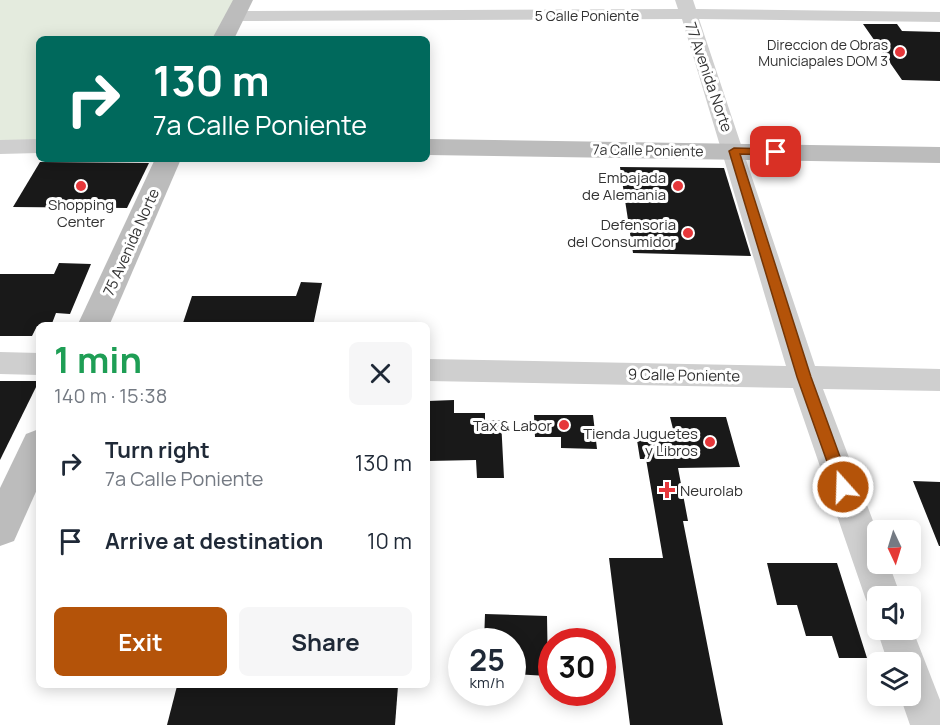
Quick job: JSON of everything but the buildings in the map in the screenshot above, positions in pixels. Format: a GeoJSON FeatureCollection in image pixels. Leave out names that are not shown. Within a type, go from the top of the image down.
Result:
{"type":"FeatureCollection","features":[{"type":"Feature","properties":{"kind":"street","name":"5 Calle Poniente"},"geometry":{"type":"LineString","coordinates":[[238,8],[686,7],[940,17]]}},
{"type":"Feature","properties":{"kind":"street","name":"77 Avenida Norte"},"geometry":{"type":"LineString","coordinates":[[686,7],[734,151],[804,377],[879,586]]}},
{"type":"Feature","properties":{"kind":"street"},"geometry":{"type":"LineString","coordinates":[[224,36],[238,8]]}},
{"type":"Feature","properties":{"kind":"street"},"geometry":{"type":"LineString","coordinates":[[0,147],[36,146]]}},
{"type":"Feature","properties":{"kind":"street","name":"7a Calle Poniente"},"geometry":{"type":"LineString","coordinates":[[430,147],[940,155]]}},
{"type":"Feature","properties":{"kind":"street","name":"75 Avenida Norte"},"geometry":{"type":"LineString","coordinates":[[95,322],[167,162]]}},
{"type":"Feature","properties":{"kind":"street"},"geometry":{"type":"LineString","coordinates":[[0,363],[36,364]]}},
{"type":"Feature","properties":{"kind":"street","name":"9 Calle Poniente"},"geometry":{"type":"LineString","coordinates":[[430,370],[940,380]]}},
{"type":"Feature","properties":{"kind":"street"},"geometry":{"type":"LineString","coordinates":[[0,529],[36,451]]}},
{"type":"Feature","properties":{"kind":"street"},"geometry":{"type":"LineString","coordinates":[[921,701],[930,725]]}},
{"type":"Feature","properties":{"kind":"shaded area"},"geometry":{"type":"Polygon","coordinates":[[[0,0],[237,0],[219,36],[36,36],[36,148],[0,148],[0,0]]]}},
{"type":"Feature","properties":{"kind":"place","name":"Direccion de Obras Municiapales DOM 3"},"geometry":{"type":"Point","coordinates":[900,52]}},
{"type":"Feature","properties":{"kind":"place","name":"Shopping Center"},"geometry":{"type":"Point","coordinates":[81,186]}},
{"type":"Feature","properties":{"kind":"place","name":"Embajada de Alemania"},"geometry":{"type":"Point","coordinates":[678,186]}},
{"type":"Feature","properties":{"kind":"place","name":"Defensoria del Consumidor"},"geometry":{"type":"Point","coordinates":[688,233]}},
{"type":"Feature","properties":{"kind":"place","name":"Tax & Labor"},"geometry":{"type":"Point","coordinates":[564,425]}},
{"type":"Feature","properties":{"kind":"place","name":"Tienda Juguetes y Libros"},"geometry":{"type":"Point","coordinates":[710,442]}},
{"type":"Feature","properties":{"kind":"place","name":"Neurolab"},"geometry":{"type":"Point","coordinates":[667,490]}},
{"type":"Feature","properties":{"kind":"route"},"geometry":{"type":"LineString","coordinates":[[776,152],[734,151],[804,377],[843,487]]}}]}
